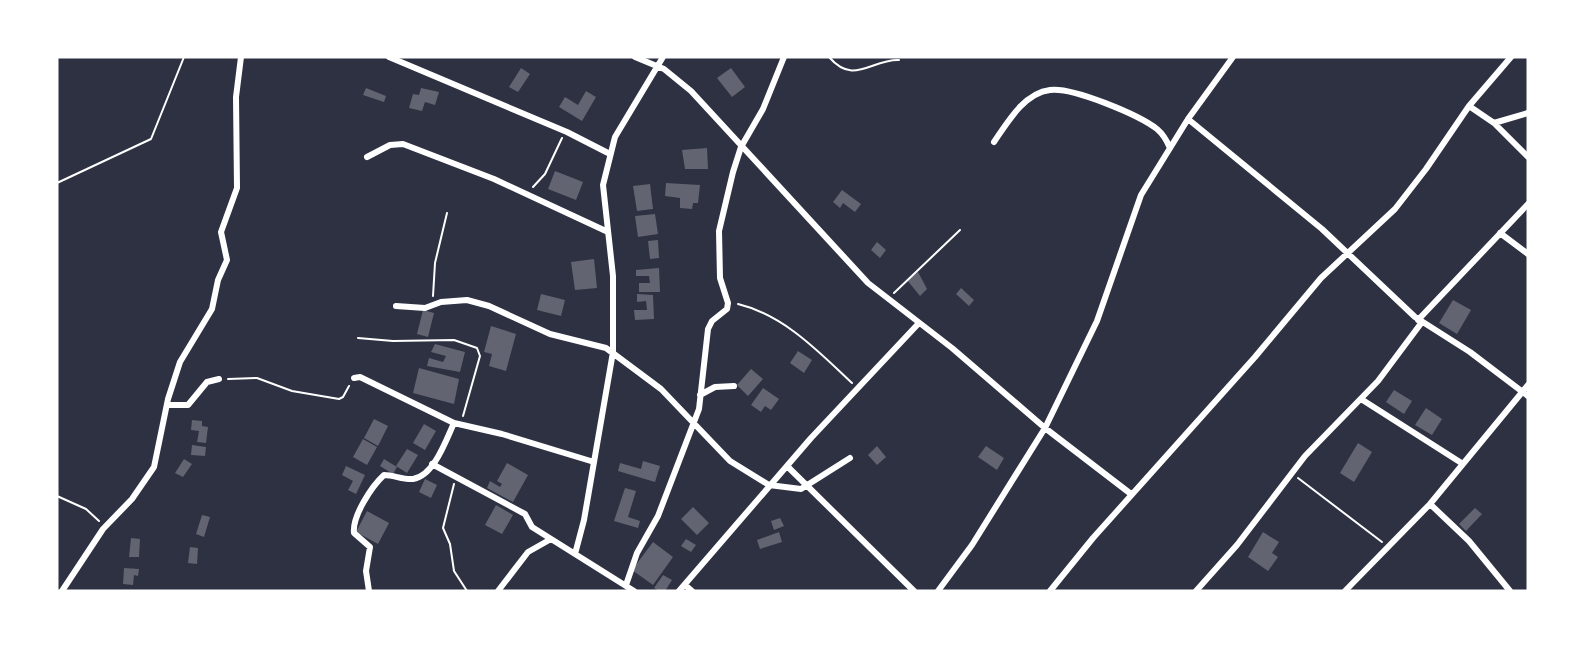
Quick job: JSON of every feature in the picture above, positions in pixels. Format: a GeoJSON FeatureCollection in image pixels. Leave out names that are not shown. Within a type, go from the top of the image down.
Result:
{"type":"FeatureCollection","features":[{"type":"Feature","properties":{"kind":"street"},"geometry":{"type":"LineString","coordinates":[[62,591],[103,529],[136,493],[154,466],[167,405],[180,362],[212,309],[218,280],[226,264],[226,250],[221,236],[237,188],[236,97],[241,57]]}},
{"type":"Feature","properties":{"kind":"street"},"geometry":{"type":"LineString","coordinates":[[389,57],[567,132],[610,154]]}},
{"type":"Feature","properties":{"kind":"street"},"geometry":{"type":"LineString","coordinates":[[635,57],[671,74],[691,91],[848,264],[888,299],[968,361],[1045,428],[1131,494]]}},
{"type":"Feature","properties":{"kind":"street"},"geometry":{"type":"LineString","coordinates":[[575,554],[613,352],[612,269],[603,185],[610,154],[622,123],[663,57]]}},
{"type":"Feature","properties":{"kind":"street"},"geometry":{"type":"LineString","coordinates":[[626,585],[638,553],[658,516],[693,422],[700,395],[708,329],[712,321],[727,309],[728,303],[720,278],[720,226],[741,147],[763,109],[784,57]]}},
{"type":"Feature","properties":{"kind":"street"},"geometry":{"type":"LineString","coordinates":[[938,591],[978,536],[1045,428],[1096,321],[1139,200],[1188,118],[1233,57]]}},
{"type":"Feature","properties":{"kind":"street"},"geometry":{"type":"LineString","coordinates":[[1050,591],[1131,494],[1345,253],[1395,209],[1426,169],[1469,106],[1510,57]]}},
{"type":"Feature","properties":{"kind":"street"},"geometry":{"type":"LineString","coordinates":[[994,142],[1021,107],[1034,96],[1050,90],[1086,96],[1147,123],[1160,132],[1170,148]]}},
{"type":"Feature","properties":{"kind":"street"},"geometry":{"type":"LineString","coordinates":[[1469,106],[1494,123],[1528,157]]}},
{"type":"Feature","properties":{"kind":"street"},"geometry":{"type":"LineString","coordinates":[[1494,123],[1528,113]]}},
{"type":"Feature","properties":{"kind":"street"},"geometry":{"type":"LineString","coordinates":[[1188,118],[1299,209],[1420,321],[1458,344],[1526,394]]}},
{"type":"Feature","properties":{"kind":"street"},"geometry":{"type":"LineString","coordinates":[[367,157],[390,145],[404,144],[523,193],[608,232]]}},
{"type":"Feature","properties":{"kind":"street"},"geometry":{"type":"LineString","coordinates":[[1196,591],[1237,545],[1292,473],[1378,381],[1420,321],[1528,204]]}},
{"type":"Feature","properties":{"kind":"street"},"geometry":{"type":"LineString","coordinates":[[1500,233],[1528,254]]}},
{"type":"Feature","properties":{"kind":"street"},"geometry":{"type":"LineString","coordinates":[[396,306],[424,308],[457,299],[480,303],[550,334],[613,352],[662,389],[730,460],[769,485],[794,490],[808,486],[850,458]]}},
{"type":"Feature","properties":{"kind":"street"},"geometry":{"type":"LineString","coordinates":[[679,591],[769,485],[788,467],[857,387],[906,340],[919,323]]}},
{"type":"Feature","properties":{"kind":"street"},"geometry":{"type":"LineString","coordinates":[[354,378],[360,377],[457,423],[594,462]]}},
{"type":"Feature","properties":{"kind":"street"},"geometry":{"type":"LineString","coordinates":[[167,405],[188,405],[207,381],[219,379]]}},
{"type":"Feature","properties":{"kind":"street"},"geometry":{"type":"LineString","coordinates":[[1345,591],[1430,504],[1526,394],[1528,384]]}},
{"type":"Feature","properties":{"kind":"street"},"geometry":{"type":"LineString","coordinates":[[700,395],[715,387],[734,386]]}},
{"type":"Feature","properties":{"kind":"street"},"geometry":{"type":"LineString","coordinates":[[1361,399],[1463,464]]}},
{"type":"Feature","properties":{"kind":"street"},"geometry":{"type":"LineString","coordinates":[[369,591],[366,571],[370,551],[367,543],[354,533],[358,517],[374,486],[384,475],[416,478],[422,476],[457,423]]}},
{"type":"Feature","properties":{"kind":"street"},"geometry":{"type":"LineString","coordinates":[[432,464],[525,514],[530,525],[634,591]]}},
{"type":"Feature","properties":{"kind":"street"},"geometry":{"type":"LineString","coordinates":[[788,467],[914,591]]}},
{"type":"Feature","properties":{"kind":"street"},"geometry":{"type":"LineString","coordinates":[[1430,504],[1468,541],[1510,591]]}},
{"type":"Feature","properties":{"kind":"street"},"geometry":{"type":"LineString","coordinates":[[498,591],[528,552],[551,539]]}},
{"type":"Feature","properties":{"kind":"street"},"geometry":{"type":"LineString","coordinates":[[685,585],[692,591]]}},
{"type":"Feature","properties":{"kind":"path"},"geometry":{"type":"LineString","coordinates":[[57,183],[151,139],[184,57]]}},
{"type":"Feature","properties":{"kind":"path"},"geometry":{"type":"LineString","coordinates":[[829,57],[843,69],[855,71],[886,61],[899,60]]}},
{"type":"Feature","properties":{"kind":"path"},"geometry":{"type":"LineString","coordinates":[[523,193],[545,174],[558,143],[567,132]]}},
{"type":"Feature","properties":{"kind":"path"},"geometry":{"type":"LineString","coordinates":[[432,305],[435,263],[447,213]]}},
{"type":"Feature","properties":{"kind":"path"},"geometry":{"type":"LineString","coordinates":[[888,299],[960,230]]}},
{"type":"Feature","properties":{"kind":"path"},"geometry":{"type":"LineString","coordinates":[[728,303],[741,305],[780,321],[816,349],[857,387]]}},
{"type":"Feature","properties":{"kind":"path"},"geometry":{"type":"LineString","coordinates":[[358,338],[393,341],[454,340],[477,348],[480,356],[474,380],[457,423]]}},
{"type":"Feature","properties":{"kind":"path"},"geometry":{"type":"LineString","coordinates":[[219,379],[257,378],[292,391],[339,399],[345,396],[354,378]]}},
{"type":"Feature","properties":{"kind":"path"},"geometry":{"type":"LineString","coordinates":[[1292,473],[1389,546]]}},
{"type":"Feature","properties":{"kind":"path"},"geometry":{"type":"LineString","coordinates":[[455,477],[443,528],[450,544],[454,571],[467,591]]}},
{"type":"Feature","properties":{"kind":"path"},"geometry":{"type":"LineString","coordinates":[[57,496],[93,513],[103,529]]}},
{"type":"Feature","properties":{"kind":"building"},"geometry":{"type":"Polygon","coordinates":[[[521,68],[530,74],[518,92],[509,87],[521,68]]]}},
{"type":"Feature","properties":{"kind":"building"},"geometry":{"type":"Polygon","coordinates":[[[731,68],[745,87],[732,97],[717,78],[731,68]]]}},
{"type":"Feature","properties":{"kind":"building"},"geometry":{"type":"Polygon","coordinates":[[[366,88],[386,96],[384,102],[363,95],[366,88]]]}},
{"type":"Feature","properties":{"kind":"building"},"geometry":{"type":"Polygon","coordinates":[[[421,88],[439,92],[435,105],[425,102],[422,111],[409,108],[413,94],[419,95],[421,88]]]}},
{"type":"Feature","properties":{"kind":"building"},"geometry":{"type":"Polygon","coordinates":[[[586,91],[596,97],[582,121],[559,107],[565,97],[578,105],[586,91]]]}},
{"type":"Feature","properties":{"kind":"building"},"geometry":{"type":"Polygon","coordinates":[[[707,148],[708,169],[685,169],[682,150],[707,148]]]}},
{"type":"Feature","properties":{"kind":"building"},"geometry":{"type":"Polygon","coordinates":[[[555,171],[583,182],[576,200],[548,189],[555,171]]]}},
{"type":"Feature","properties":{"kind":"building"},"geometry":{"type":"Polygon","coordinates":[[[666,183],[700,185],[698,203],[693,203],[692,209],[680,208],[680,198],[665,196],[666,183]]]}},
{"type":"Feature","properties":{"kind":"building"},"geometry":{"type":"Polygon","coordinates":[[[650,184],[653,209],[637,211],[633,186],[650,184]]]}},
{"type":"Feature","properties":{"kind":"building"},"geometry":{"type":"Polygon","coordinates":[[[842,190],[861,204],[855,212],[843,203],[840,208],[833,202],[842,190]]]}},
{"type":"Feature","properties":{"kind":"building"},"geometry":{"type":"Polygon","coordinates":[[[655,214],[658,234],[638,237],[635,216],[655,214]]]}},
{"type":"Feature","properties":{"kind":"building"},"geometry":{"type":"Polygon","coordinates":[[[658,240],[659,258],[650,259],[648,241],[658,240]]]}},
{"type":"Feature","properties":{"kind":"building"},"geometry":{"type":"Polygon","coordinates":[[[877,242],[886,250],[880,258],[871,250],[877,242]]]}},
{"type":"Feature","properties":{"kind":"building"},"geometry":{"type":"Polygon","coordinates":[[[594,259],[597,288],[575,290],[571,262],[594,259]]]}},
{"type":"Feature","properties":{"kind":"building"},"geometry":{"type":"Polygon","coordinates":[[[659,268],[660,292],[639,292],[639,283],[650,283],[649,276],[636,276],[636,270],[659,268]]]}},
{"type":"Feature","properties":{"kind":"building"},"geometry":{"type":"Polygon","coordinates":[[[918,272],[927,289],[920,296],[907,280],[918,272]]]}},
{"type":"Feature","properties":{"kind":"building"},"geometry":{"type":"Polygon","coordinates":[[[961,288],[974,300],[969,306],[956,294],[961,288]]]}},
{"type":"Feature","properties":{"kind":"building"},"geometry":{"type":"Polygon","coordinates":[[[541,294],[565,300],[561,316],[537,310],[541,294]]]}},
{"type":"Feature","properties":{"kind":"building"},"geometry":{"type":"Polygon","coordinates":[[[637,294],[653,295],[654,319],[635,320],[634,310],[647,310],[646,301],[637,302],[637,294]]]}},
{"type":"Feature","properties":{"kind":"building"},"geometry":{"type":"Polygon","coordinates":[[[1453,300],[1471,310],[1457,334],[1439,323],[1453,300]]]}},
{"type":"Feature","properties":{"kind":"building"},"geometry":{"type":"Polygon","coordinates":[[[423,310],[434,313],[428,337],[417,334],[423,310]]]}},
{"type":"Feature","properties":{"kind":"building"},"geometry":{"type":"Polygon","coordinates":[[[491,326],[516,334],[506,371],[489,366],[492,354],[484,352],[491,326]]]}},
{"type":"Feature","properties":{"kind":"building"},"geometry":{"type":"Polygon","coordinates":[[[435,344],[465,352],[460,372],[427,366],[429,358],[443,362],[446,356],[431,352],[435,344]]]}},
{"type":"Feature","properties":{"kind":"building"},"geometry":{"type":"Polygon","coordinates":[[[798,351],[812,360],[804,373],[790,363],[798,351]]]}},
{"type":"Feature","properties":{"kind":"building"},"geometry":{"type":"Polygon","coordinates":[[[419,368],[459,379],[454,404],[413,393],[419,368]]]}},
{"type":"Feature","properties":{"kind":"building"},"geometry":{"type":"Polygon","coordinates":[[[751,369],[763,379],[748,396],[737,385],[751,369]]]}},
{"type":"Feature","properties":{"kind":"building"},"geometry":{"type":"Polygon","coordinates":[[[763,388],[779,399],[771,410],[765,406],[761,412],[751,405],[763,388]]]}},
{"type":"Feature","properties":{"kind":"building"},"geometry":{"type":"Polygon","coordinates":[[[1394,390],[1412,401],[1404,414],[1386,402],[1394,390]]]}},
{"type":"Feature","properties":{"kind":"building"},"geometry":{"type":"Polygon","coordinates":[[[1426,408],[1442,419],[1432,435],[1415,425],[1426,408]]]}},
{"type":"Feature","properties":{"kind":"building"},"geometry":{"type":"Polygon","coordinates":[[[374,419],[388,426],[378,446],[364,438],[374,419]]]}},
{"type":"Feature","properties":{"kind":"building"},"geometry":{"type":"Polygon","coordinates":[[[192,420],[202,421],[202,426],[208,427],[206,443],[197,442],[199,431],[191,430],[192,420]]]}},
{"type":"Feature","properties":{"kind":"building"},"geometry":{"type":"Polygon","coordinates":[[[424,424],[436,431],[425,450],[413,443],[424,424]]]}},
{"type":"Feature","properties":{"kind":"building"},"geometry":{"type":"Polygon","coordinates":[[[363,439],[377,447],[367,465],[353,457],[363,439]]]}},
{"type":"Feature","properties":{"kind":"building"},"geometry":{"type":"Polygon","coordinates":[[[1358,443],[1372,452],[1354,482],[1340,473],[1358,443]]]}},
{"type":"Feature","properties":{"kind":"building"},"geometry":{"type":"Polygon","coordinates":[[[192,445],[206,447],[205,456],[191,455],[192,445]]]}},
{"type":"Feature","properties":{"kind":"building"},"geometry":{"type":"Polygon","coordinates":[[[877,446],[886,457],[877,465],[868,455],[877,446]]]}},
{"type":"Feature","properties":{"kind":"building"},"geometry":{"type":"Polygon","coordinates":[[[986,446],[1004,458],[997,470],[978,457],[986,446]]]}},
{"type":"Feature","properties":{"kind":"building"},"geometry":{"type":"Polygon","coordinates":[[[407,449],[418,455],[407,473],[396,466],[407,449]]]}},
{"type":"Feature","properties":{"kind":"building"},"geometry":{"type":"Polygon","coordinates":[[[184,459],[192,464],[183,477],[175,473],[184,459]]]}},
{"type":"Feature","properties":{"kind":"building"},"geometry":{"type":"Polygon","coordinates":[[[384,459],[397,467],[393,474],[380,466],[384,459]]]}},
{"type":"Feature","properties":{"kind":"building"},"geometry":{"type":"Polygon","coordinates":[[[643,461],[660,466],[655,482],[618,471],[620,463],[641,469],[643,461]]]}},
{"type":"Feature","properties":{"kind":"building"},"geometry":{"type":"Polygon","coordinates":[[[507,463],[528,475],[513,502],[487,488],[490,481],[500,487],[502,484],[497,481],[507,463]]]}},
{"type":"Feature","properties":{"kind":"building"},"geometry":{"type":"Polygon","coordinates":[[[346,466],[365,475],[356,494],[348,490],[353,481],[342,475],[346,466]]]}},
{"type":"Feature","properties":{"kind":"building"},"geometry":{"type":"Polygon","coordinates":[[[425,479],[437,485],[431,498],[419,492],[425,479]]]}},
{"type":"Feature","properties":{"kind":"building"},"geometry":{"type":"Polygon","coordinates":[[[625,488],[636,491],[628,517],[640,521],[638,528],[614,521],[625,488]]]}},
{"type":"Feature","properties":{"kind":"building"},"geometry":{"type":"Polygon","coordinates":[[[496,505],[513,515],[502,534],[485,525],[496,505]]]}},
{"type":"Feature","properties":{"kind":"building"},"geometry":{"type":"Polygon","coordinates":[[[693,507],[709,523],[697,535],[681,519],[693,507]]]}},
{"type":"Feature","properties":{"kind":"building"},"geometry":{"type":"Polygon","coordinates":[[[1475,508],[1482,514],[1466,531],[1459,524],[1475,508]]]}},
{"type":"Feature","properties":{"kind":"building"},"geometry":{"type":"Polygon","coordinates":[[[367,511],[389,523],[378,544],[356,532],[367,511]]]}},
{"type":"Feature","properties":{"kind":"building"},"geometry":{"type":"Polygon","coordinates":[[[202,515],[210,517],[204,537],[196,534],[202,515]]]}},
{"type":"Feature","properties":{"kind":"building"},"geometry":{"type":"Polygon","coordinates":[[[780,518],[784,526],[774,530],[771,521],[780,518]]]}},
{"type":"Feature","properties":{"kind":"building"},"geometry":{"type":"Polygon","coordinates":[[[779,532],[782,542],[760,549],[757,540],[779,532]]]}},
{"type":"Feature","properties":{"kind":"building"},"geometry":{"type":"Polygon","coordinates":[[[1263,532],[1279,542],[1272,553],[1278,557],[1268,571],[1248,557],[1263,532]]]}},
{"type":"Feature","properties":{"kind":"building"},"geometry":{"type":"Polygon","coordinates":[[[131,538],[140,539],[139,557],[129,557],[131,538]]]}},
{"type":"Feature","properties":{"kind":"building"},"geometry":{"type":"Polygon","coordinates":[[[686,539],[696,545],[691,552],[681,546],[686,539]]]}},
{"type":"Feature","properties":{"kind":"building"},"geometry":{"type":"Polygon","coordinates":[[[653,542],[673,557],[653,585],[632,570],[653,542]]]}},
{"type":"Feature","properties":{"kind":"building"},"geometry":{"type":"Polygon","coordinates":[[[190,547],[198,548],[197,564],[188,563],[190,547]]]}},
{"type":"Feature","properties":{"kind":"building"},"geometry":{"type":"Polygon","coordinates":[[[124,568],[139,569],[138,576],[134,575],[133,585],[123,584],[124,568]]]}},
{"type":"Feature","properties":{"kind":"building"},"geometry":{"type":"Polygon","coordinates":[[[663,575],[672,580],[665,591],[659,591],[654,588],[663,575]]]}}]}
